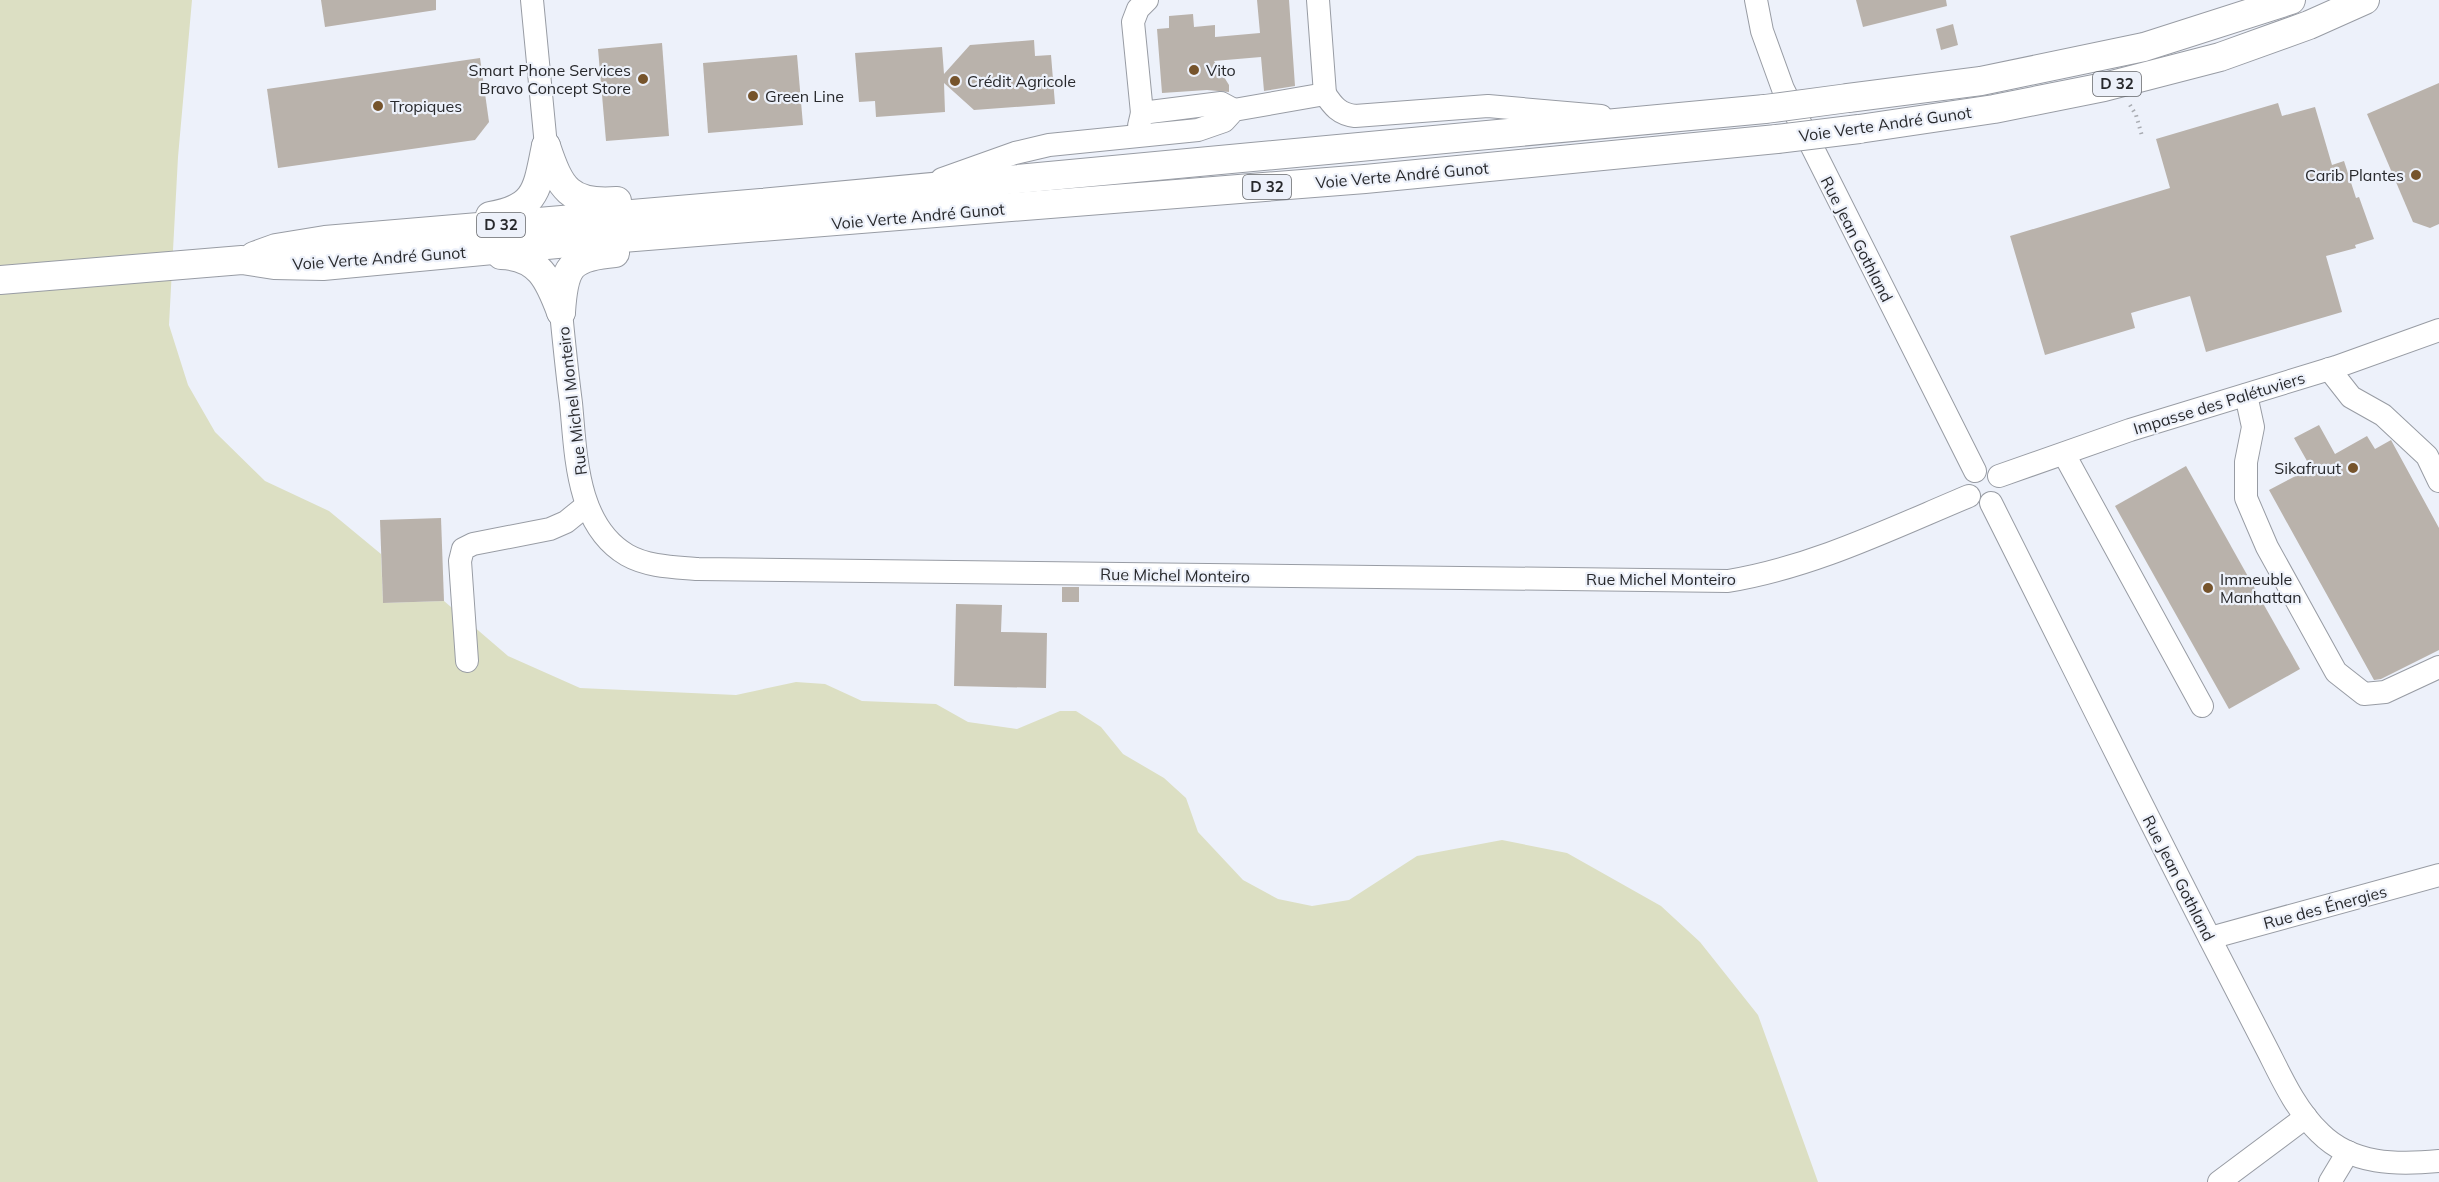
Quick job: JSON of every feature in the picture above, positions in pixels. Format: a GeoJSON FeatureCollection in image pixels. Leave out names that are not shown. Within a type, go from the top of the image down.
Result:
{"type":"FeatureCollection","features":[{"type":"Feature","properties":{"kind":"main road","name":"Voie Verte André Gunot"},"geometry":{"type":"LineString","coordinates":[[0,280],[242,260],[274,265],[323,266],[759,216],[918,188],[1765,109],[1981,81],[2132,50],[2291,0]]}},
{"type":"Feature","properties":{"kind":"main road","name":"Voie Verte André Gunot"},"geometry":{"type":"LineString","coordinates":[[242,260],[276,248],[325,240],[431,230],[759,216],[1353,180],[1859,129],[2005,107],[2104,87],[2220,57],[2309,25],[2365,0]]}},
{"type":"Feature","properties":{"kind":"main road"},"geometry":{"type":"LineString","coordinates":[[546,146],[555,174],[562,184],[568,192],[584,200],[598,203],[724,194],[741,196],[759,216],[736,241],[585,257],[572,267],[566,276],[561,312]]}},
{"type":"Feature","properties":{"kind":"main road"},"geometry":{"type":"LineString","coordinates":[[431,230],[456,221],[512,212],[526,204],[538,180],[546,146]]}},
{"type":"Feature","properties":{"kind":"main road"},"geometry":{"type":"LineString","coordinates":[[448,253],[508,255],[526,259],[545,276],[561,312]]}},
{"type":"Feature","properties":{"kind":"street"},"geometry":{"type":"LineString","coordinates":[[532,0],[546,146]]}},
{"type":"Feature","properties":{"kind":"street"},"geometry":{"type":"LineString","coordinates":[[1133,135],[1139,127],[1142,113],[1133,22],[1138,9],[1147,0]]}},
{"type":"Feature","properties":{"kind":"street"},"geometry":{"type":"LineString","coordinates":[[1318,0],[1325,94],[1334,107],[1344,115],[1488,106],[1641,121]]}},
{"type":"Feature","properties":{"kind":"street","name":"Rue Jean Gothland"},"geometry":{"type":"LineString","coordinates":[[1756,0],[1762,31],[1783,89],[1975,471]]}},
{"type":"Feature","properties":{"kind":"street"},"geometry":{"type":"LineString","coordinates":[[1142,113],[1221,104],[1234,110],[1325,94]]}},
{"type":"Feature","properties":{"kind":"street"},"geometry":{"type":"LineString","coordinates":[[918,188],[1014,153],[1049,145],[1198,130],[1224,121],[1234,110]]}},
{"type":"Feature","properties":{"kind":"street","name":"Rue Michel Monteiro"},"geometry":{"type":"LineString","coordinates":[[561,312],[576,458],[587,505],[592,517],[610,541],[628,556],[664,566],[698,569],[1728,581],[1794,567],[1832,554],[1969,496]]}},
{"type":"Feature","properties":{"kind":"street","name":"Impasse des Palétuviers"},"geometry":{"type":"LineString","coordinates":[[1999,476],[2130,430],[2436,337]]}},
{"type":"Feature","properties":{"kind":"street"},"geometry":{"type":"LineString","coordinates":[[2329,369],[2351,397],[2383,415],[2427,456],[2439,481]]}},
{"type":"Feature","properties":{"kind":"street"},"geometry":{"type":"LineString","coordinates":[[2246,395],[2253,427],[2246,462],[2246,498],[2267,547],[2336,672],[2364,694],[2385,692],[2439,667]]}},
{"type":"Feature","properties":{"kind":"street"},"geometry":{"type":"LineString","coordinates":[[2064,454],[2202,706]]}},
{"type":"Feature","properties":{"kind":"street"},"geometry":{"type":"LineString","coordinates":[[1985,468],[1999,476],[2002,491],[1996,501],[1979,503],[1969,496],[1966,485],[1975,471],[1985,468]]}},
{"type":"Feature","properties":{"kind":"street","name":"Rue Jean Gothland"},"geometry":{"type":"LineString","coordinates":[[1991,503],[2210,939],[2288,1090],[2306,1117],[2319,1133],[2348,1152],[2382,1163],[2439,1161]]}},
{"type":"Feature","properties":{"kind":"street"},"geometry":{"type":"LineString","coordinates":[[467,661],[460,561],[463,549],[473,544],[550,529],[566,522],[587,505]]}},
{"type":"Feature","properties":{"kind":"street","name":"Rue des Énergies"},"geometry":{"type":"LineString","coordinates":[[2210,939],[2439,875]]}},
{"type":"Feature","properties":{"kind":"street"},"geometry":{"type":"LineString","coordinates":[[2219,1182],[2306,1117]]}},
{"type":"Feature","properties":{"kind":"street"},"geometry":{"type":"LineString","coordinates":[[2330,1182],[2348,1152]]}},
{"type":"Feature","properties":{"kind":"green space"},"geometry":{"type":"Polygon","coordinates":[[[0,0],[192,0],[178,157],[169,325],[188,385],[215,432],[265,481],[329,511],[381,554],[383,603],[444,601],[508,656],[580,688],[736,695],[796,682],[825,684],[862,701],[936,704],[968,722],[1017,729],[1060,711],[1076,711],[1101,727],[1123,754],[1164,778],[1186,798],[1198,832],[1243,880],[1278,899],[1312,906],[1349,900],[1417,856],[1502,840],[1567,853],[1661,906],[1700,942],[1758,1015],[1818,1182],[0,1182],[0,0]]]}},
{"type":"Feature","properties":{"kind":"building"},"geometry":{"type":"Polygon","coordinates":[[[321,0],[436,0],[436,10],[325,27],[321,0]]]}},
{"type":"Feature","properties":{"kind":"building"},"geometry":{"type":"Polygon","coordinates":[[[1257,0],[1289,0],[1295,86],[1264,91],[1261,57],[1214,61],[1229,85],[1229,92],[1207,90],[1162,93],[1157,29],[1169,28],[1169,16],[1193,14],[1194,27],[1215,25],[1215,37],[1260,33],[1257,0]]]}},
{"type":"Feature","properties":{"kind":"building"},"geometry":{"type":"Polygon","coordinates":[[[1856,0],[1946,0],[1947,6],[1863,27],[1856,0]]]}},
{"type":"Feature","properties":{"kind":"building"},"geometry":{"type":"Polygon","coordinates":[[[1953,24],[1958,45],[1941,50],[1936,29],[1953,24]]]}},
{"type":"Feature","properties":{"kind":"building","name":"Crédit Agricole"},"geometry":{"type":"Polygon","coordinates":[[[1034,40],[1035,56],[1051,55],[1055,104],[974,110],[944,83],[945,112],[876,117],[875,101],[859,102],[855,53],[942,47],[944,74],[970,45],[1034,40]]]}},
{"type":"Feature","properties":{"kind":"building"},"geometry":{"type":"Polygon","coordinates":[[[662,43],[669,136],[606,141],[598,49],[662,43]]]}},
{"type":"Feature","properties":{"kind":"building"},"geometry":{"type":"Polygon","coordinates":[[[797,55],[803,125],[708,133],[703,63],[797,55]]]}},
{"type":"Feature","properties":{"kind":"building","name":"Tropiques"},"geometry":{"type":"Polygon","coordinates":[[[480,58],[489,122],[475,140],[278,168],[267,89],[480,58]]]}},
{"type":"Feature","properties":{"kind":"building","name":"Carib Plantes"},"geometry":{"type":"Polygon","coordinates":[[[2439,83],[2439,224],[2430,228],[2413,222],[2367,114],[2439,83]]]}},
{"type":"Feature","properties":{"kind":"building"},"geometry":{"type":"Polygon","coordinates":[[[2278,103],[2282,116],[2315,107],[2332,165],[2344,161],[2356,198],[2359,197],[2374,239],[2355,245],[2356,248],[2326,256],[2342,312],[2206,352],[2190,296],[2131,313],[2135,328],[2045,355],[2010,236],[2170,188],[2156,139],[2278,103]]]}},
{"type":"Feature","properties":{"kind":"building"},"geometry":{"type":"Polygon","coordinates":[[[2319,425],[2335,454],[2367,436],[2375,449],[2391,440],[2439,528],[2439,650],[2381,679],[2374,680],[2269,490],[2311,468],[2294,438],[2319,425]]]}},
{"type":"Feature","properties":{"kind":"building","name":"Immeuble Manhattan"},"geometry":{"type":"Polygon","coordinates":[[[2186,466],[2300,669],[2229,709],[2115,506],[2186,466]]]}},
{"type":"Feature","properties":{"kind":"building"},"geometry":{"type":"Polygon","coordinates":[[[441,518],[444,601],[383,603],[380,520],[441,518]]]}},
{"type":"Feature","properties":{"kind":"building"},"geometry":{"type":"Polygon","coordinates":[[[1062,587],[1079,587],[1079,602],[1062,602],[1062,587]]]}},
{"type":"Feature","properties":{"kind":"building"},"geometry":{"type":"Polygon","coordinates":[[[956,604],[1002,605],[1001,632],[1047,633],[1046,688],[954,686],[956,604]]]}},
{"type":"Feature","properties":{"kind":"place","name":"Vito"},"geometry":{"type":"Point","coordinates":[1194,70]}},
{"type":"Feature","properties":{"kind":"place","name":"Smart Phone Services Bravo Concept Store"},"geometry":{"type":"Point","coordinates":[643,79]}},
{"type":"Feature","properties":{"kind":"place","name":"Crédit Agricole"},"geometry":{"type":"Point","coordinates":[955,81]}},
{"type":"Feature","properties":{"kind":"place","name":"Green Line"},"geometry":{"type":"Point","coordinates":[753,96]}},
{"type":"Feature","properties":{"kind":"place","name":"Tropiques"},"geometry":{"type":"Point","coordinates":[378,106]}},
{"type":"Feature","properties":{"kind":"place","name":"Carib Plantes"},"geometry":{"type":"Point","coordinates":[2416,175]}},
{"type":"Feature","properties":{"kind":"place","name":"Sikafruut"},"geometry":{"type":"Point","coordinates":[2353,468]}},
{"type":"Feature","properties":{"kind":"place","name":"Immeuble Manhattan"},"geometry":{"type":"Point","coordinates":[2208,588]}}]}
